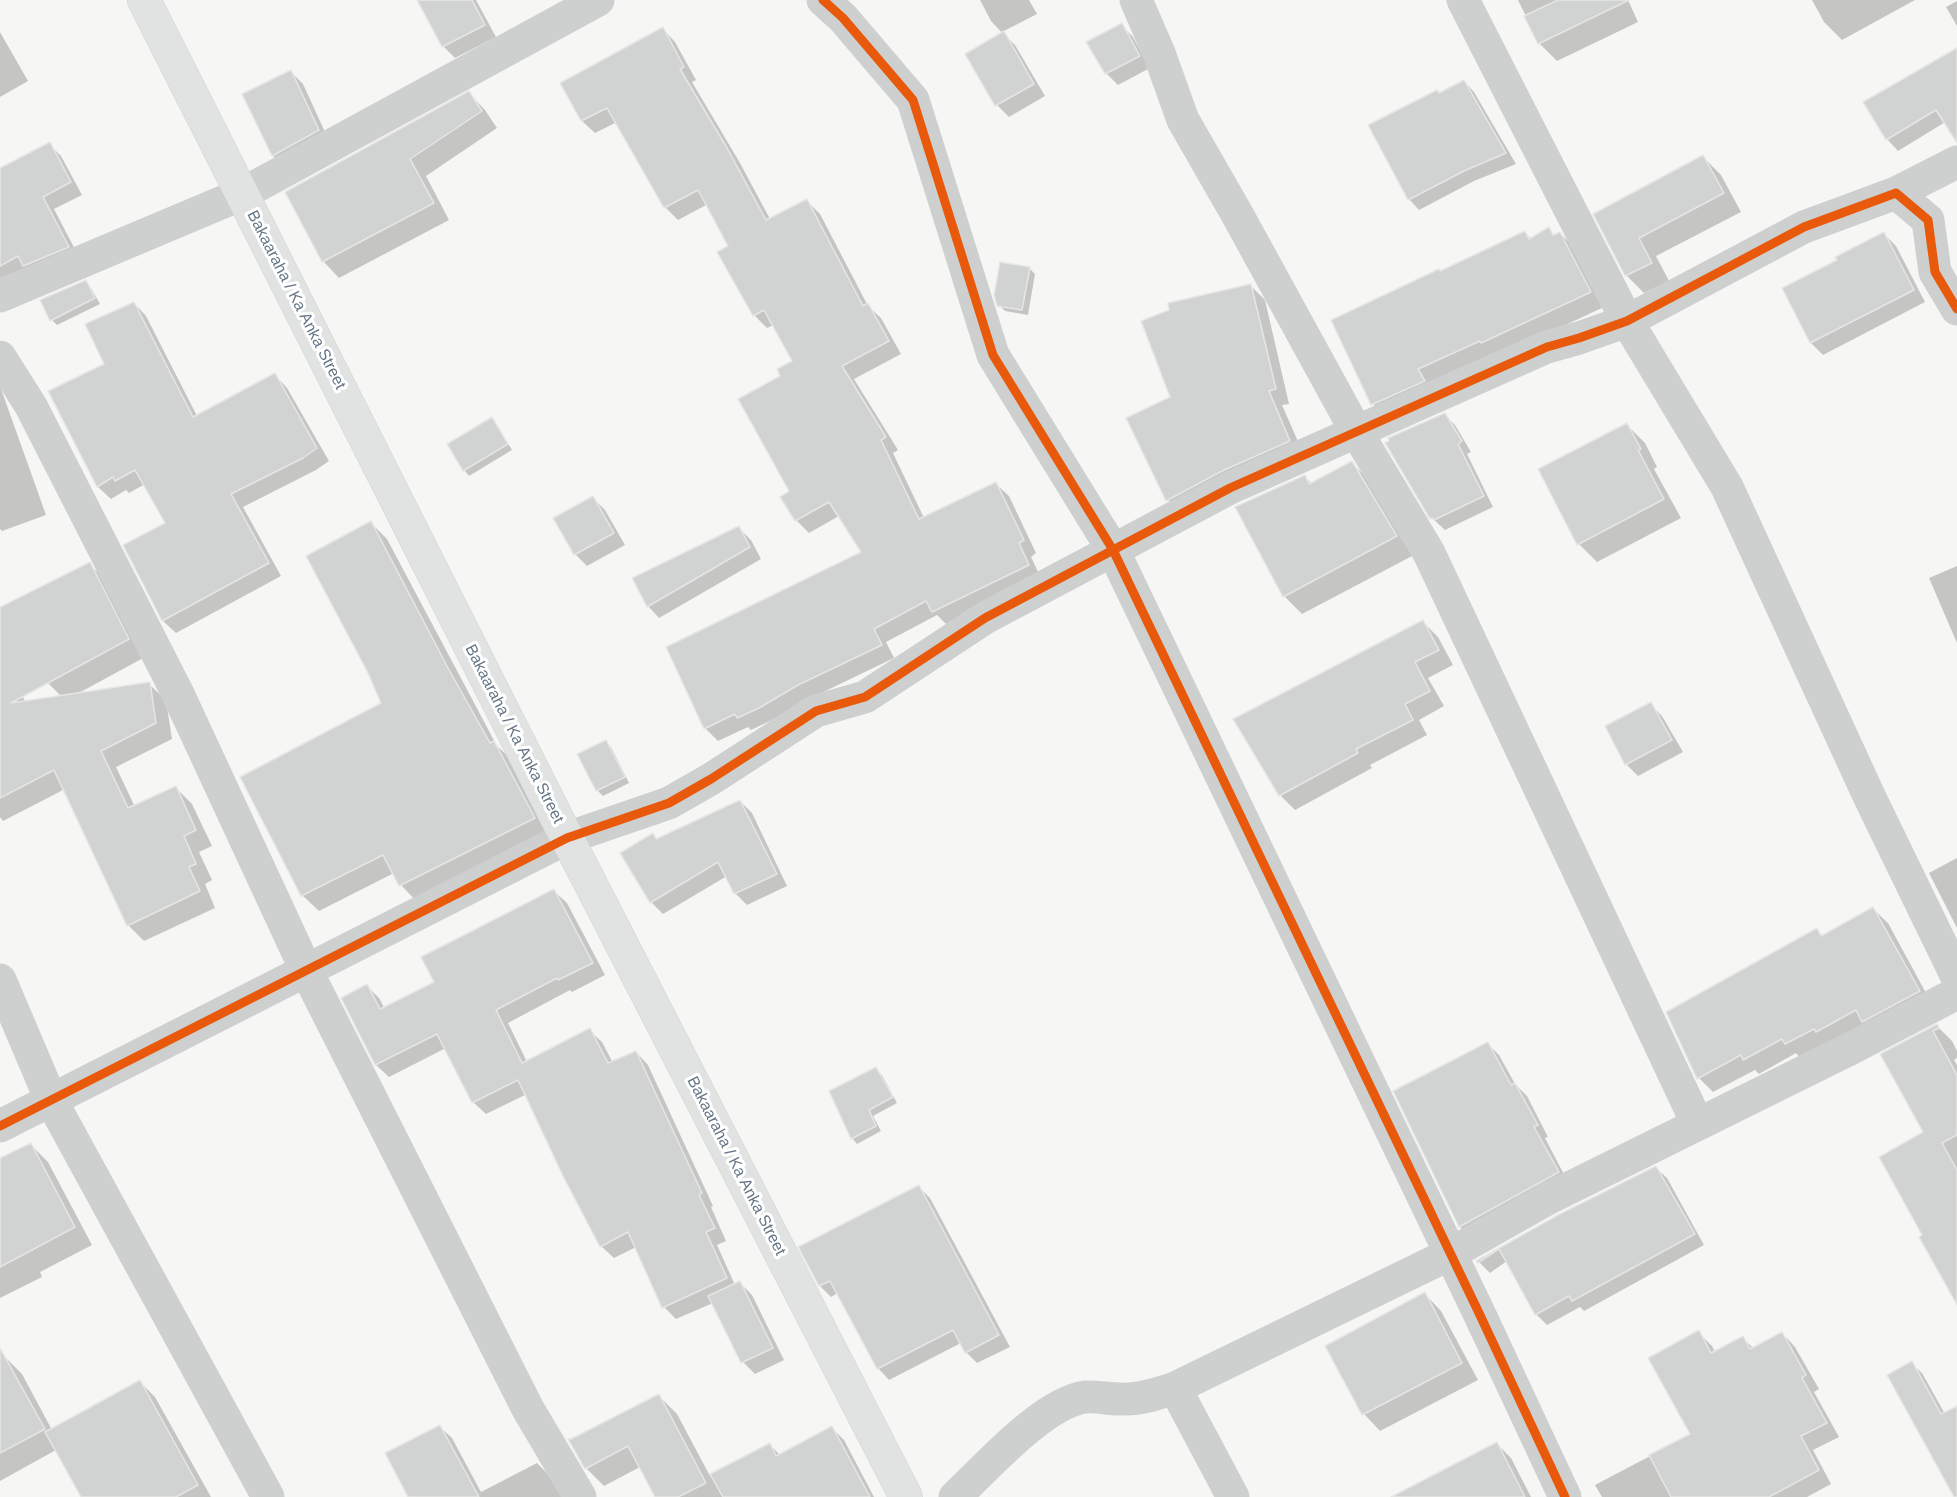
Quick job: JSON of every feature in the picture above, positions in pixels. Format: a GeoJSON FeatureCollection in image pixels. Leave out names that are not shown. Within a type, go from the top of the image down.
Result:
{"type":"FeatureCollection","features":[{"type":"Feature","properties":{"kind":"street","name":"Bakaaraha / Ka Anka Street"},"geometry":{"type":"LineString","coordinates":[[144,0],[567,838],[906,1497]]}},
{"type":"Feature","properties":{"kind":"street"},"geometry":{"type":"LineString","coordinates":[[0,296],[242,194],[598,0]]}},
{"type":"Feature","properties":{"kind":"street"},"geometry":{"type":"LineString","coordinates":[[823,0],[843,18],[913,100],[993,355],[1113,550],[1565,1497]]}},
{"type":"Feature","properties":{"kind":"street"},"geometry":{"type":"LineString","coordinates":[[1136,0],[1159,53],[1183,120],[1356,431],[1429,553],[1697,1123]]}},
{"type":"Feature","properties":{"kind":"street"},"geometry":{"type":"LineString","coordinates":[[1463,0],[1627,321],[1727,488],[1870,798],[1957,977]]}},
{"type":"Feature","properties":{"kind":"street"},"geometry":{"type":"LineString","coordinates":[[0,1126],[567,838],[669,803],[816,711],[865,697],[985,618],[1230,488],[1547,347],[1627,321],[1804,227],[1896,192],[1957,162]]}},
{"type":"Feature","properties":{"kind":"street"},"geometry":{"type":"LineString","coordinates":[[1896,192],[1928,220],[1935,272],[1957,309]]}},
{"type":"Feature","properties":{"kind":"street"},"geometry":{"type":"LineString","coordinates":[[0,357],[31,406],[178,694],[306,970],[528,1409],[580,1497]]}},
{"type":"Feature","properties":{"kind":"street"},"geometry":{"type":"LineString","coordinates":[[0,980],[51,1100],[268,1497]]}},
{"type":"Feature","properties":{"kind":"street"},"geometry":{"type":"LineString","coordinates":[[955,1497],[1028,1429],[1070,1401],[1086,1397],[1127,1400],[1175,1388],[1450,1254],[1549,1198],[1854,1047],[1957,993]]}},
{"type":"Feature","properties":{"kind":"street"},"geometry":{"type":"LineString","coordinates":[[1175,1388],[1233,1497]]}},
{"type":"Feature","properties":{"kind":"building"},"geometry":{"type":"Polygon","coordinates":[[[417,0],[472,0],[485,25],[442,47],[417,0]]]}},
{"type":"Feature","properties":{"kind":"building"},"geometry":{"type":"Polygon","coordinates":[[[1558,0],[1629,0],[1538,44],[1524,16],[1558,0]]]}},
{"type":"Feature","properties":{"kind":"building"},"geometry":{"type":"Polygon","coordinates":[[[1122,23],[1140,56],[1105,74],[1086,42],[1122,23]]]}},
{"type":"Feature","properties":{"kind":"building"},"geometry":{"type":"Polygon","coordinates":[[[663,27],[684,67],[680,69],[766,220],[807,199],[863,306],[868,303],[889,341],[842,366],[886,437],[881,440],[919,519],[996,482],[1024,540],[1019,543],[1029,565],[932,612],[926,601],[874,629],[882,645],[798,685],[759,708],[737,718],[735,714],[704,729],[666,647],[861,552],[829,502],[795,521],[780,497],[789,491],[738,399],[780,376],[777,369],[792,361],[764,310],[753,316],[717,252],[728,246],[698,190],[664,208],[607,108],[581,121],[560,83],[663,27]]]}},
{"type":"Feature","properties":{"kind":"building"},"geometry":{"type":"Polygon","coordinates":[[[1004,31],[1034,84],[995,106],[965,54],[1004,31]]]}},
{"type":"Feature","properties":{"kind":"building"},"geometry":{"type":"Polygon","coordinates":[[[1957,48],[1957,143],[1936,110],[1886,140],[1863,102],[1957,48]]]}},
{"type":"Feature","properties":{"kind":"building"},"geometry":{"type":"Polygon","coordinates":[[[291,70],[319,130],[272,156],[242,94],[291,70]]]}},
{"type":"Feature","properties":{"kind":"building"},"geometry":{"type":"Polygon","coordinates":[[[1464,80],[1506,153],[1464,171],[1408,200],[1368,125],[1437,90],[1439,93],[1464,80]]]}},
{"type":"Feature","properties":{"kind":"building"},"geometry":{"type":"Polygon","coordinates":[[[469,91],[482,111],[410,159],[434,203],[322,262],[285,192],[469,91]]]}},
{"type":"Feature","properties":{"kind":"building"},"geometry":{"type":"Polygon","coordinates":[[[50,142],[71,182],[43,197],[69,247],[23,266],[18,256],[0,266],[0,168],[50,142]]]}},
{"type":"Feature","properties":{"kind":"building"},"geometry":{"type":"Polygon","coordinates":[[[1703,155],[1724,193],[1639,238],[1652,263],[1625,276],[1593,214],[1703,155]]]}},
{"type":"Feature","properties":{"kind":"building"},"geometry":{"type":"Polygon","coordinates":[[[1549,227],[1553,235],[1560,232],[1591,292],[1481,343],[1480,341],[1418,369],[1425,381],[1371,405],[1331,320],[1525,231],[1529,239],[1549,227]]]}},
{"type":"Feature","properties":{"kind":"building"},"geometry":{"type":"Polygon","coordinates":[[[1884,232],[1914,290],[1810,343],[1782,288],[1837,260],[1835,257],[1884,232]]]}},
{"type":"Feature","properties":{"kind":"building"},"geometry":{"type":"Polygon","coordinates":[[[1000,262],[1030,267],[1022,310],[997,306],[994,295],[1000,262]]]}},
{"type":"Feature","properties":{"kind":"building"},"geometry":{"type":"Polygon","coordinates":[[[86,280],[95,298],[50,321],[40,300],[86,280]]]}},
{"type":"Feature","properties":{"kind":"building"},"geometry":{"type":"Polygon","coordinates":[[[1251,284],[1276,389],[1269,391],[1290,441],[1222,471],[1166,501],[1126,418],[1170,397],[1141,321],[1169,310],[1168,303],[1251,284]]]}},
{"type":"Feature","properties":{"kind":"building"},"geometry":{"type":"Polygon","coordinates":[[[134,302],[193,417],[275,373],[317,448],[303,458],[231,494],[269,563],[162,621],[123,545],[165,523],[135,470],[115,481],[113,477],[97,487],[48,391],[104,364],[85,324],[134,302]]]}},
{"type":"Feature","properties":{"kind":"building"},"geometry":{"type":"Polygon","coordinates":[[[1445,413],[1462,441],[1458,444],[1484,496],[1434,520],[1430,519],[1385,443],[1389,441],[1388,438],[1445,413]]]}},
{"type":"Feature","properties":{"kind":"building"},"geometry":{"type":"Polygon","coordinates":[[[492,417],[508,444],[463,471],[447,444],[492,417]]]}},
{"type":"Feature","properties":{"kind":"building"},"geometry":{"type":"Polygon","coordinates":[[[1627,423],[1641,449],[1638,450],[1664,499],[1577,545],[1538,469],[1627,423]]]}},
{"type":"Feature","properties":{"kind":"building"},"geometry":{"type":"Polygon","coordinates":[[[1352,461],[1397,536],[1283,597],[1235,507],[1305,475],[1309,484],[1352,461]]]}},
{"type":"Feature","properties":{"kind":"building"},"geometry":{"type":"Polygon","coordinates":[[[593,496],[614,533],[574,555],[553,518],[593,496]]]}},
{"type":"Feature","properties":{"kind":"building"},"geometry":{"type":"Polygon","coordinates":[[[371,521],[448,668],[490,743],[494,741],[535,818],[399,886],[383,855],[301,896],[240,777],[381,703],[367,671],[306,556],[371,521]]]}},
{"type":"Feature","properties":{"kind":"building"},"geometry":{"type":"Polygon","coordinates":[[[739,526],[750,547],[647,607],[632,578],[739,526]]]}},
{"type":"Feature","properties":{"kind":"building"},"geometry":{"type":"Polygon","coordinates":[[[90,562],[129,639],[11,703],[150,682],[156,723],[101,751],[128,808],[176,786],[196,830],[184,836],[196,864],[189,867],[200,891],[127,926],[54,770],[0,798],[0,607],[90,562]]]}},
{"type":"Feature","properties":{"kind":"building"},"geometry":{"type":"Polygon","coordinates":[[[1423,620],[1439,650],[1415,662],[1430,691],[1405,704],[1413,720],[1356,749],[1358,753],[1279,796],[1233,719],[1423,620]]]}},
{"type":"Feature","properties":{"kind":"building"},"geometry":{"type":"Polygon","coordinates":[[[1651,702],[1672,740],[1625,765],[1605,726],[1651,702]]]}},
{"type":"Feature","properties":{"kind":"building"},"geometry":{"type":"Polygon","coordinates":[[[606,740],[625,777],[596,791],[577,754],[606,740]]]}},
{"type":"Feature","properties":{"kind":"building"},"geometry":{"type":"Polygon","coordinates":[[[740,800],[777,874],[734,894],[718,862],[650,903],[620,853],[653,833],[656,839],[740,800]]]}},
{"type":"Feature","properties":{"kind":"building"},"geometry":{"type":"Polygon","coordinates":[[[554,889],[593,963],[558,980],[557,978],[496,1010],[522,1063],[590,1028],[608,1063],[636,1051],[702,1193],[699,1195],[715,1228],[706,1232],[727,1278],[662,1308],[628,1232],[600,1247],[563,1176],[518,1080],[472,1103],[437,1034],[375,1065],[341,998],[367,984],[380,1009],[434,982],[421,957],[554,889]]]}},
{"type":"Feature","properties":{"kind":"building"},"geometry":{"type":"Polygon","coordinates":[[[1873,907],[1920,991],[1862,1022],[1856,1010],[1816,1032],[1814,1029],[1785,1044],[1782,1039],[1743,1060],[1741,1055],[1697,1079],[1666,1012],[1817,928],[1821,936],[1873,907]]]}},
{"type":"Feature","properties":{"kind":"building"},"geometry":{"type":"Polygon","coordinates":[[[1937,1024],[1939,1028],[1933,1031],[1957,1075],[1957,1135],[1942,1143],[1957,1170],[1957,1305],[1919,1237],[1922,1235],[1879,1157],[1923,1132],[1880,1054],[1937,1024]]]}},
{"type":"Feature","properties":{"kind":"building"},"geometry":{"type":"Polygon","coordinates":[[[1488,1042],[1511,1085],[1515,1083],[1538,1125],[1534,1127],[1559,1172],[1459,1227],[1393,1091],[1488,1042]]]}},
{"type":"Feature","properties":{"kind":"building"},"geometry":{"type":"Polygon","coordinates":[[[876,1067],[893,1097],[869,1110],[876,1126],[851,1139],[829,1091],[876,1067]]]}},
{"type":"Feature","properties":{"kind":"building"},"geometry":{"type":"Polygon","coordinates":[[[31,1143],[75,1227],[0,1267],[0,1158],[31,1143]]]}},
{"type":"Feature","properties":{"kind":"building"},"geometry":{"type":"Polygon","coordinates":[[[1656,1166],[1695,1234],[1572,1301],[1569,1296],[1535,1315],[1499,1249],[1478,1263],[1476,1261],[1558,1215],[1656,1166]]]}},
{"type":"Feature","properties":{"kind":"building"},"geometry":{"type":"Polygon","coordinates":[[[919,1185],[999,1335],[965,1353],[953,1330],[877,1369],[830,1281],[819,1286],[798,1247],[919,1185]]]}},
{"type":"Feature","properties":{"kind":"building"},"geometry":{"type":"Polygon","coordinates":[[[740,1281],[773,1348],[741,1363],[708,1296],[740,1281]]]}},
{"type":"Feature","properties":{"kind":"building"},"geometry":{"type":"Polygon","coordinates":[[[1425,1292],[1462,1363],[1362,1415],[1325,1346],[1425,1292]]]}},
{"type":"Feature","properties":{"kind":"building"},"geometry":{"type":"Polygon","coordinates":[[[1699,1330],[1711,1353],[1743,1336],[1750,1349],[1782,1332],[1806,1375],[1802,1378],[1827,1423],[1801,1436],[1819,1470],[1769,1497],[1671,1497],[1649,1455],[1690,1434],[1648,1358],[1699,1330]]]}},
{"type":"Feature","properties":{"kind":"building"},"geometry":{"type":"Polygon","coordinates":[[[0,1348],[45,1429],[0,1453],[0,1348]]]}},
{"type":"Feature","properties":{"kind":"building"},"geometry":{"type":"Polygon","coordinates":[[[1912,1361],[1941,1414],[1957,1406],[1957,1497],[1954,1497],[1887,1375],[1912,1361]]]}},
{"type":"Feature","properties":{"kind":"building"},"geometry":{"type":"Polygon","coordinates":[[[140,1380],[198,1485],[176,1497],[81,1497],[45,1432],[140,1380]]]}},
{"type":"Feature","properties":{"kind":"building"},"geometry":{"type":"Polygon","coordinates":[[[659,1394],[706,1483],[678,1497],[655,1497],[628,1446],[585,1469],[568,1439],[659,1394]]]}},
{"type":"Feature","properties":{"kind":"building"},"geometry":{"type":"Polygon","coordinates":[[[440,1425],[479,1497],[408,1497],[385,1453],[440,1425]]]}},
{"type":"Feature","properties":{"kind":"building"},"geometry":{"type":"Polygon","coordinates":[[[832,1426],[870,1497],[723,1497],[710,1474],[770,1443],[776,1456],[832,1426]]]}},
{"type":"Feature","properties":{"kind":"building"},"geometry":{"type":"Polygon","coordinates":[[[1497,1442],[1525,1497],[1391,1497],[1497,1442]]]}},
{"type":"Feature","properties":{"kind":"cycle path"},"geometry":{"type":"LineString","coordinates":[[823,0],[843,18],[913,100],[993,355],[1113,550],[1565,1497]]}},
{"type":"Feature","properties":{"kind":"cycle path"},"geometry":{"type":"LineString","coordinates":[[0,1126],[567,838],[669,803],[711,779],[816,711],[865,697],[985,618],[1230,488],[1547,347],[1627,321],[1804,227],[1896,193],[1928,220],[1935,272],[1957,309]]}}]}
